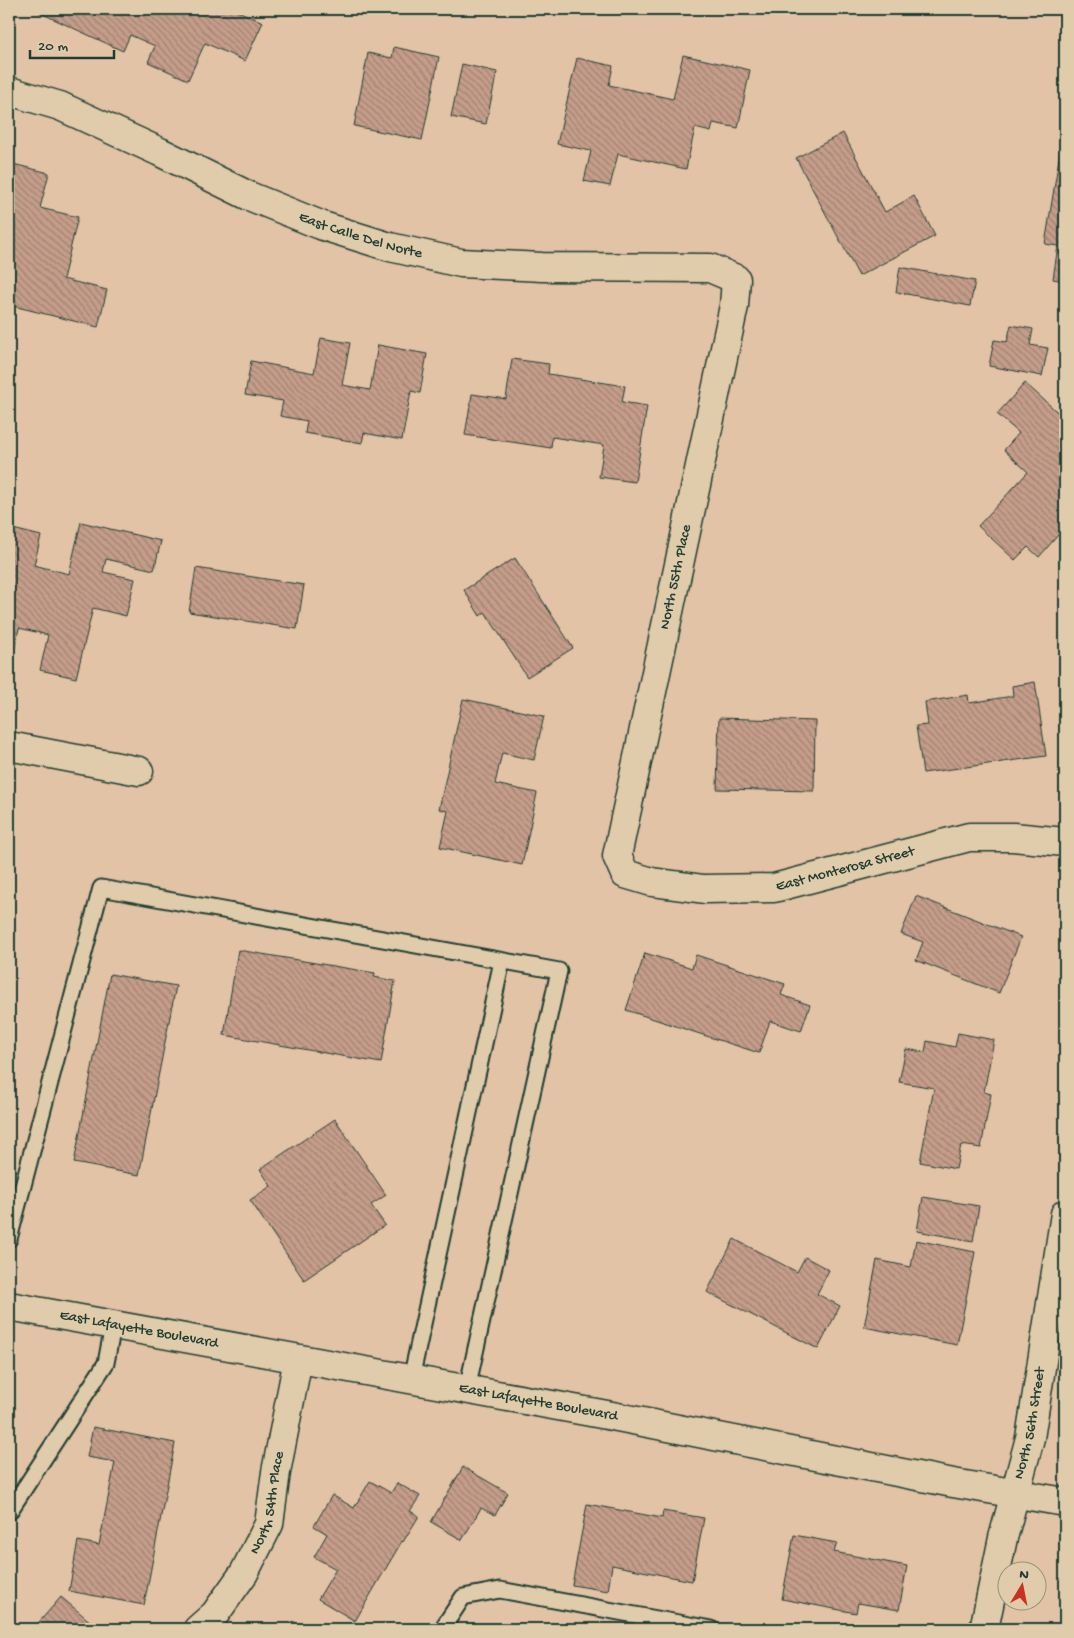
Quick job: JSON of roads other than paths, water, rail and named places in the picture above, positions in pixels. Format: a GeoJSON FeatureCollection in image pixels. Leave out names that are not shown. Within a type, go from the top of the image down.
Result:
{"type":"FeatureCollection","features":[{"type":"Feature","properties":{"kind":"street","name":"East Calle Del Norte"},"geometry":{"type":"LineString","coordinates":[[9,91],[60,106],[249,196],[323,226],[390,247],[461,263],[542,267],[710,268],[736,279]]}},
{"type":"Feature","properties":{"kind":"street","name":"North 55th Place"},"geometry":{"type":"LineString","coordinates":[[625,874],[617,856],[734,306],[736,279]]}},
{"type":"Feature","properties":{"kind":"street"},"geometry":{"type":"LineString","coordinates":[[9,746],[139,771]]}},
{"type":"Feature","properties":{"kind":"street","name":"East Monterosa Street"},"geometry":{"type":"LineString","coordinates":[[625,874],[652,882],[704,889],[774,888],[969,837],[1013,837],[1065,842]]}},
{"type":"Feature","properties":{"kind":"street","name":"North 56th Street"},"geometry":{"type":"LineString","coordinates":[[984,1629],[1003,1538],[1030,1438],[1065,1214]]}},
{"type":"Feature","properties":{"kind":"street","name":"East Lafayette Boulevard"},"geometry":{"type":"LineString","coordinates":[[9,1306],[657,1424],[1015,1494],[1065,1502]]}},
{"type":"Feature","properties":{"kind":"street","name":"North 54th Place"},"geometry":{"type":"LineString","coordinates":[[198,1629],[215,1614],[244,1573],[269,1524],[276,1472],[298,1359]]}},
{"type":"Feature","properties":{"kind":"lane"},"geometry":{"type":"LineString","coordinates":[[9,1239],[101,888],[560,971],[467,1389]]}},
{"type":"Feature","properties":{"kind":"lane"},"geometry":{"type":"LineString","coordinates":[[411,1379],[502,961]]}},
{"type":"Feature","properties":{"kind":"lane"},"geometry":{"type":"LineString","coordinates":[[9,1512],[106,1363],[113,1326]]}},
{"type":"Feature","properties":{"kind":"lane"},"geometry":{"type":"LineString","coordinates":[[442,1629],[463,1597],[500,1590],[711,1629]]}}]}
